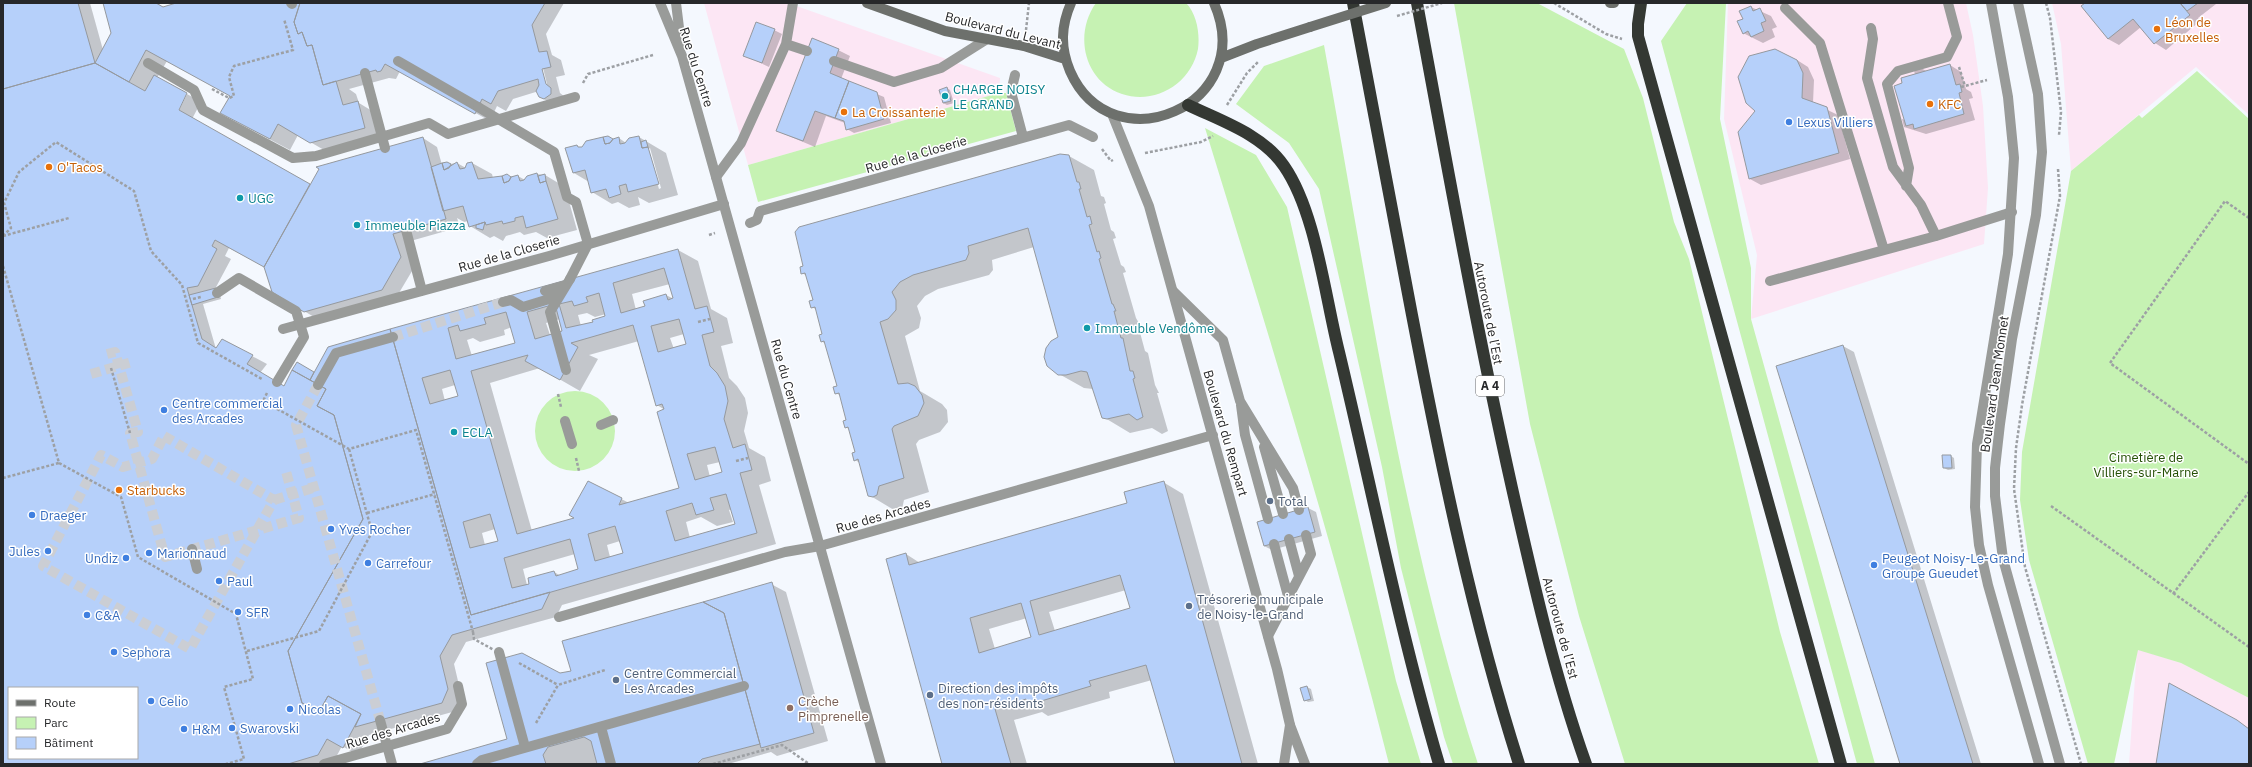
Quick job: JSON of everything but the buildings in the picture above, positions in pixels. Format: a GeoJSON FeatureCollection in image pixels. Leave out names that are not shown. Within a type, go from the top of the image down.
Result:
{"type":"FeatureCollection","features":[{"type":"Feature","properties":{"kind":"highway"},"geometry":{"type":"LineString","coordinates":[[1353,3],[1428,396],[1456,533],[1487,658],[1519,764]]}},
{"type":"Feature","properties":{"kind":"highway","name":"Autoroute de l’Est"},"geometry":{"type":"LineString","coordinates":[[1417,3],[1494,407],[1540,606],[1570,718],[1586,764]]}},
{"type":"Feature","properties":{"kind":"highway"},"geometry":{"type":"LineString","coordinates":[[1641,3],[1638,36],[1841,764]]}},
{"type":"Feature","properties":{"kind":"highway"},"geometry":{"type":"LineString","coordinates":[[1188,105],[1237,128],[1268,149],[1283,165],[1294,183],[1304,210],[1318,260],[1386,561],[1439,764]]}},
{"type":"Feature","properties":{"kind":"main road","name":"Boulevard du Levant"},"geometry":{"type":"LineString","coordinates":[[867,3],[945,31],[1024,46],[1065,59]]}},
{"type":"Feature","properties":{"kind":"main road"},"geometry":{"type":"LineString","coordinates":[[1070,3],[1064,18],[1062,39],[1065,59],[1075,82],[1091,101],[1112,114],[1138,119],[1164,117],[1188,105],[1203,92],[1210,82],[1221,58],[1223,36],[1220,16],[1214,3]]}},
{"type":"Feature","properties":{"kind":"main road"},"geometry":{"type":"LineString","coordinates":[[1221,58],[1310,27],[1386,3]]}},
{"type":"Feature","properties":{"kind":"street","name":"Rue du Centre"},"geometry":{"type":"LineString","coordinates":[[660,3],[682,56],[881,764]]}},
{"type":"Feature","properties":{"kind":"street"},"geometry":{"type":"LineString","coordinates":[[676,3],[682,56]]}},
{"type":"Feature","properties":{"kind":"street"},"geometry":{"type":"LineString","coordinates":[[716,177],[741,143],[786,44],[793,3]]}},
{"type":"Feature","properties":{"kind":"street"},"geometry":{"type":"LineString","coordinates":[[1906,186],[1909,168],[1887,84],[1898,71],[1947,57],[1957,37],[1948,3]]}},
{"type":"Feature","properties":{"kind":"street","name":"Boulevard Jean Monnet"},"geometry":{"type":"LineString","coordinates":[[1990,3],[2009,104],[2014,158],[2012,212],[2008,254],[1977,444],[1975,507],[1979,545],[1988,585],[2039,764]]}},
{"type":"Feature","properties":{"kind":"street","name":"Boulevard Jean Monnet"},"geometry":{"type":"LineString","coordinates":[[2018,3],[2038,94],[2042,152],[2036,215],[2012,339],[2000,424],[1995,468],[1995,496],[2003,559],[2060,764]]}},
{"type":"Feature","properties":{"kind":"street"},"geometry":{"type":"LineString","coordinates":[[1785,8],[1820,43],[1884,250]]}},
{"type":"Feature","properties":{"kind":"street"},"geometry":{"type":"LineString","coordinates":[[1871,28],[1873,39],[1867,78],[1893,167],[1921,205],[1936,236]]}},
{"type":"Feature","properties":{"kind":"street"},"geometry":{"type":"LineString","coordinates":[[834,61],[894,82],[941,68],[987,39]]}},
{"type":"Feature","properties":{"kind":"street"},"geometry":{"type":"LineString","coordinates":[[786,44],[807,51]]}},
{"type":"Feature","properties":{"kind":"street"},"geometry":{"type":"LineString","coordinates":[[398,61],[554,152],[567,197],[576,202],[588,244],[550,312],[566,370]]}},
{"type":"Feature","properties":{"kind":"street"},"geometry":{"type":"LineString","coordinates":[[148,63],[194,90],[203,110],[293,158],[316,156],[429,123],[448,134],[575,97]]}},
{"type":"Feature","properties":{"kind":"street"},"geometry":{"type":"LineString","coordinates":[[365,73],[384,148]]}},
{"type":"Feature","properties":{"kind":"street"},"geometry":{"type":"LineString","coordinates":[[1015,75],[1011,92],[1023,137]]}},
{"type":"Feature","properties":{"kind":"street","name":"Boulevard du Rempart"},"geometry":{"type":"LineString","coordinates":[[1112,114],[1149,206],[1268,636],[1290,726],[1284,764]]}},
{"type":"Feature","properties":{"kind":"street","name":"Rue de la Closerie"},"geometry":{"type":"LineString","coordinates":[[750,223],[757,220],[760,211],[1069,124],[1093,137]]}},
{"type":"Feature","properties":{"kind":"street","name":"Rue de la Closerie"},"geometry":{"type":"LineString","coordinates":[[283,329],[422,292],[724,204]]}},
{"type":"Feature","properties":{"kind":"street"},"geometry":{"type":"LineString","coordinates":[[1770,281],[1936,236],[2012,212]]}},
{"type":"Feature","properties":{"kind":"street"},"geometry":{"type":"LineString","coordinates":[[406,230],[422,292]]}},
{"type":"Feature","properties":{"kind":"street"},"geometry":{"type":"LineString","coordinates":[[217,293],[239,278],[296,311],[304,337],[277,382]]}},
{"type":"Feature","properties":{"kind":"street"},"geometry":{"type":"LineString","coordinates":[[545,290],[566,285]]}},
{"type":"Feature","properties":{"kind":"street"},"geometry":{"type":"LineString","coordinates":[[1173,291],[1223,340],[1240,401],[1245,435],[1268,519]]}},
{"type":"Feature","properties":{"kind":"street"},"geometry":{"type":"LineString","coordinates":[[503,302],[511,300],[522,307],[559,296]]}},
{"type":"Feature","properties":{"kind":"street"},"geometry":{"type":"LineString","coordinates":[[318,384],[336,354],[393,337]]}},
{"type":"Feature","properties":{"kind":"street"},"geometry":{"type":"LineString","coordinates":[[1240,401],[1293,488],[1299,510]]}},
{"type":"Feature","properties":{"kind":"street"},"geometry":{"type":"LineString","coordinates":[[601,425],[613,420]]}},
{"type":"Feature","properties":{"kind":"street"},"geometry":{"type":"LineString","coordinates":[[565,421],[574,432],[572,444]]}},
{"type":"Feature","properties":{"kind":"street","name":"Rue des Arcades"},"geometry":{"type":"LineString","coordinates":[[559,617],[785,552],[820,546],[1213,435]]}},
{"type":"Feature","properties":{"kind":"street"},"geometry":{"type":"LineString","coordinates":[[1261,435],[1283,514]]}},
{"type":"Feature","properties":{"kind":"street"},"geometry":{"type":"LineString","coordinates":[[1268,636],[1311,554],[1306,534]]}},
{"type":"Feature","properties":{"kind":"street"},"geometry":{"type":"LineString","coordinates":[[1290,539],[1299,576]]}},
{"type":"Feature","properties":{"kind":"street"},"geometry":{"type":"LineString","coordinates":[[1274,544],[1288,596]]}},
{"type":"Feature","properties":{"kind":"street"},"geometry":{"type":"LineString","coordinates":[[192,550],[197,569]]}},
{"type":"Feature","properties":{"kind":"street"},"geometry":{"type":"LineString","coordinates":[[496,651],[525,746]]}},
{"type":"Feature","properties":{"kind":"street","name":"Rue des Arcades"},"geometry":{"type":"LineString","coordinates":[[324,764],[447,729],[462,704],[458,686]]}},
{"type":"Feature","properties":{"kind":"street"},"geometry":{"type":"LineString","coordinates":[[477,764],[482,760],[525,746],[601,727],[744,686]]}},
{"type":"Feature","properties":{"kind":"street"},"geometry":{"type":"LineString","coordinates":[[380,720],[392,764]]}},
{"type":"Feature","properties":{"kind":"street"},"geometry":{"type":"LineString","coordinates":[[1290,726],[1305,764]]}},
{"type":"Feature","properties":{"kind":"street"},"geometry":{"type":"LineString","coordinates":[[601,727],[611,764]]}},
{"type":"Feature","properties":{"kind":"path"},"geometry":{"type":"LineString","coordinates":[[1024,46],[1029,3]]}},
{"type":"Feature","properties":{"kind":"path"},"geometry":{"type":"LineString","coordinates":[[1554,3],[1615,38],[1626,39]]}},
{"type":"Feature","properties":{"kind":"path"},"geometry":{"type":"LineString","coordinates":[[2046,3],[2050,18],[2061,112],[2058,140]]}},
{"type":"Feature","properties":{"kind":"path"},"geometry":{"type":"LineString","coordinates":[[229,98],[234,96],[229,77],[234,66],[293,50],[283,16]]}},
{"type":"Feature","properties":{"kind":"path"},"geometry":{"type":"LineString","coordinates":[[575,97],[588,74],[653,55]]}},
{"type":"Feature","properties":{"kind":"path"},"geometry":{"type":"LineString","coordinates":[[1961,87],[1987,80]]}},
{"type":"Feature","properties":{"kind":"path"},"geometry":{"type":"LineString","coordinates":[[3,236],[11,228],[4,203],[19,172],[56,142],[134,191],[151,252],[182,285],[198,343],[265,380]]}},
{"type":"Feature","properties":{"kind":"path"},"geometry":{"type":"LineString","coordinates":[[2057,168],[2060,196],[2022,405],[2016,448],[2014,489],[2025,568],[2081,764]]}},
{"type":"Feature","properties":{"kind":"path"},"geometry":{"type":"LineString","coordinates":[[2249,218],[2225,201],[2110,363],[2249,464]]}},
{"type":"Feature","properties":{"kind":"path"},"geometry":{"type":"LineString","coordinates":[[3,236],[69,218]]}},
{"type":"Feature","properties":{"kind":"path"},"geometry":{"type":"LineString","coordinates":[[3,266],[59,463]]}},
{"type":"Feature","properties":{"kind":"path"},"geometry":{"type":"LineString","coordinates":[[698,322],[710,319]]}},
{"type":"Feature","properties":{"kind":"path"},"geometry":{"type":"LineString","coordinates":[[111,368],[130,433]]}},
{"type":"Feature","properties":{"kind":"path"},"geometry":{"type":"LineString","coordinates":[[269,390],[262,401],[349,449],[416,430],[474,639],[496,651]]}},
{"type":"Feature","properties":{"kind":"path"},"geometry":{"type":"LineString","coordinates":[[247,652],[319,631],[372,532],[349,449]]}},
{"type":"Feature","properties":{"kind":"path"},"geometry":{"type":"LineString","coordinates":[[736,461],[748,458]]}},
{"type":"Feature","properties":{"kind":"path"},"geometry":{"type":"LineString","coordinates":[[3,478],[59,463],[121,497],[138,557],[236,614],[253,679],[224,687],[244,759],[226,764]]}},
{"type":"Feature","properties":{"kind":"path"},"geometry":{"type":"LineString","coordinates":[[2173,594],[2249,492]]}},
{"type":"Feature","properties":{"kind":"path"},"geometry":{"type":"LineString","coordinates":[[367,513],[434,494]]}},
{"type":"Feature","properties":{"kind":"path"},"geometry":{"type":"LineString","coordinates":[[2051,506],[2249,647]]}},
{"type":"Feature","properties":{"kind":"path"},"geometry":{"type":"LineString","coordinates":[[523,665],[558,685]]}},
{"type":"Feature","properties":{"kind":"path"},"geometry":{"type":"LineString","coordinates":[[536,724],[558,685],[604,670]]}},
{"type":"Feature","properties":{"kind":"path"},"geometry":{"type":"LineString","coordinates":[[713,764],[782,745],[809,764]]}},
{"type":"Feature","properties":{"kind":"shaded area"},"geometry":{"type":"Polygon","coordinates":[[[704,3],[788,3],[1000,78],[999,93],[748,165],[704,3]]]}},
{"type":"Feature","properties":{"kind":"shaded area"},"geometry":{"type":"Polygon","coordinates":[[[1728,3],[1966,3],[1973,35],[1983,106],[1988,188],[1984,244],[1751,319],[1757,255],[1724,119],[1728,3]]]}},
{"type":"Feature","properties":{"kind":"shaded area"},"geometry":{"type":"Polygon","coordinates":[[[2052,3],[2249,3],[2249,115],[2196,67],[2071,171],[2061,44],[2052,3]]]}},
{"type":"Feature","properties":{"kind":"shaded area"},"geometry":{"type":"Polygon","coordinates":[[[2137,649],[2181,663],[2249,698],[2249,764],[2129,764],[2137,649]]]}},
{"type":"Feature","properties":{"kind":"green space"},"geometry":{"type":"Polygon","coordinates":[[[1096,3],[1186,3],[1195,18],[1199,37],[1198,49],[1194,61],[1180,82],[1159,94],[1147,97],[1134,97],[1122,94],[1109,88],[1098,79],[1086,55],[1084,42],[1085,28],[1089,15],[1096,3]]]}},
{"type":"Feature","properties":{"kind":"green space"},"geometry":{"type":"Polygon","coordinates":[[[1454,3],[1537,3],[1624,49],[1643,98],[1674,222],[1689,259],[1780,632],[1819,764],[1625,764],[1579,616],[1530,424],[1454,3]]]}},
{"type":"Feature","properties":{"kind":"green space"},"geometry":{"type":"Polygon","coordinates":[[[1687,3],[1726,3],[1720,119],[1751,268],[1751,319],[1875,764],[1857,764],[1661,41],[1687,3]]]}},
{"type":"Feature","properties":{"kind":"green space"},"geometry":{"type":"Polygon","coordinates":[[[1324,45],[1372,317],[1407,498],[1451,676],[1478,764],[1453,764],[1444,737],[1401,568],[1382,467],[1319,189],[1289,143],[1236,104],[1264,66],[1324,45]]]}},
{"type":"Feature","properties":{"kind":"green space","name":"Cimetière de Villiers-sur-Marne"},"geometry":{"type":"Polygon","coordinates":[[[2197,71],[2249,119],[2249,698],[2181,663],[2138,650],[2114,764],[2088,764],[2029,560],[2020,500],[2022,452],[2071,171],[2139,115],[2142,118],[2197,71]]]}},
{"type":"Feature","properties":{"kind":"green space"},"geometry":{"type":"Polygon","coordinates":[[[999,93],[1006,93],[1016,131],[758,202],[748,165],[999,93]]]}},
{"type":"Feature","properties":{"kind":"green space"},"geometry":{"type":"Polygon","coordinates":[[[1205,128],[1256,155],[1287,207],[1396,681],[1421,764],[1389,764],[1347,604],[1324,524],[1278,366],[1205,128]]]}},
{"type":"Feature","properties":{"kind":"green space"},"geometry":{"type":"Polygon","coordinates":[[[575,391],[590,394],[603,403],[612,416],[615,431],[612,446],[603,459],[590,468],[575,471],[560,468],[547,459],[538,446],[535,431],[538,416],[547,403],[560,394],[575,391]]]}},
{"type":"Feature","properties":{"kind":"tunnel"},"geometry":{"type":"LineString","coordinates":[[393,337],[503,302]]}},
{"type":"Feature","properties":{"kind":"tunnel"},"geometry":{"type":"LineString","coordinates":[[107,354],[115,352],[138,432],[130,433],[165,557],[299,518],[285,468]]}},
{"type":"Feature","properties":{"kind":"tunnel"},"geometry":{"type":"LineString","coordinates":[[91,374],[132,362]]}},
{"type":"Feature","properties":{"kind":"tunnel"},"geometry":{"type":"LineString","coordinates":[[318,385],[296,425],[380,720]]}},
{"type":"Feature","properties":{"kind":"tunnel"},"geometry":{"type":"LineString","coordinates":[[164,436],[274,500],[190,649],[43,566],[101,455],[123,467],[152,459],[164,436]]}},
{"type":"Feature","properties":{"kind":"tunnel"},"geometry":{"type":"LineString","coordinates":[[274,500],[313,488]]}},
{"type":"Feature","properties":{"kind":"place","name":"Léon de Bruxelles"},"geometry":{"type":"Point","coordinates":[2157,29]}},
{"type":"Feature","properties":{"kind":"place","name":"CHARGE NOISY LE GRAND"},"geometry":{"type":"Point","coordinates":[945,96]}},
{"type":"Feature","properties":{"kind":"place","name":"KFC"},"geometry":{"type":"Point","coordinates":[1930,104]}},
{"type":"Feature","properties":{"kind":"place","name":"La Croissanterie"},"geometry":{"type":"Point","coordinates":[844,112]}},
{"type":"Feature","properties":{"kind":"place","name":"Lexus Villiers"},"geometry":{"type":"Point","coordinates":[1789,122]}},
{"type":"Feature","properties":{"kind":"place","name":"O'Tacos"},"geometry":{"type":"Point","coordinates":[49,167]}},
{"type":"Feature","properties":{"kind":"place","name":"UGC"},"geometry":{"type":"Point","coordinates":[240,198]}},
{"type":"Feature","properties":{"kind":"place","name":"Immeuble Piazza"},"geometry":{"type":"Point","coordinates":[357,225]}},
{"type":"Feature","properties":{"kind":"place","name":"Immeuble Vendôme"},"geometry":{"type":"Point","coordinates":[1087,328]}},
{"type":"Feature","properties":{"kind":"place","name":"Centre commercial des Arcades"},"geometry":{"type":"Point","coordinates":[164,410]}},
{"type":"Feature","properties":{"kind":"place","name":"ECLA"},"geometry":{"type":"Point","coordinates":[454,432]}},
{"type":"Feature","properties":{"kind":"place","name":"Starbucks"},"geometry":{"type":"Point","coordinates":[119,490]}},
{"type":"Feature","properties":{"kind":"place","name":"Total"},"geometry":{"type":"Point","coordinates":[1270,501]}},
{"type":"Feature","properties":{"kind":"place","name":"Draeger"},"geometry":{"type":"Point","coordinates":[32,515]}},
{"type":"Feature","properties":{"kind":"place","name":"Yves Rocher"},"geometry":{"type":"Point","coordinates":[331,529]}},
{"type":"Feature","properties":{"kind":"place","name":"Jules"},"geometry":{"type":"Point","coordinates":[48,551]}},
{"type":"Feature","properties":{"kind":"place","name":"Marionnaud"},"geometry":{"type":"Point","coordinates":[149,553]}},
{"type":"Feature","properties":{"kind":"place","name":"Undiz"},"geometry":{"type":"Point","coordinates":[126,558]}},
{"type":"Feature","properties":{"kind":"place","name":"Carrefour"},"geometry":{"type":"Point","coordinates":[368,563]}},
{"type":"Feature","properties":{"kind":"place","name":"Peugeot Noisy-Le-Grand Groupe Gueudet"},"geometry":{"type":"Point","coordinates":[1874,565]}},
{"type":"Feature","properties":{"kind":"place","name":"Paul"},"geometry":{"type":"Point","coordinates":[219,581]}},
{"type":"Feature","properties":{"kind":"place","name":"Trésorerie municipale de Noisy-le-Grand"},"geometry":{"type":"Point","coordinates":[1189,606]}},
{"type":"Feature","properties":{"kind":"place","name":"SFR"},"geometry":{"type":"Point","coordinates":[238,612]}},
{"type":"Feature","properties":{"kind":"place","name":"C&A"},"geometry":{"type":"Point","coordinates":[87,615]}},
{"type":"Feature","properties":{"kind":"place","name":"Sephora"},"geometry":{"type":"Point","coordinates":[114,652]}},
{"type":"Feature","properties":{"kind":"place","name":"Centre Commercial Les Arcades"},"geometry":{"type":"Point","coordinates":[616,680]}},
{"type":"Feature","properties":{"kind":"place","name":"Direction des impôts des non-résidents"},"geometry":{"type":"Point","coordinates":[930,695]}},
{"type":"Feature","properties":{"kind":"place","name":"Celio"},"geometry":{"type":"Point","coordinates":[151,701]}},
{"type":"Feature","properties":{"kind":"place","name":"Crèche Pimprenelle"},"geometry":{"type":"Point","coordinates":[790,708]}},
{"type":"Feature","properties":{"kind":"place","name":"Nicolas"},"geometry":{"type":"Point","coordinates":[290,709]}},
{"type":"Feature","properties":{"kind":"place","name":"Swarovski"},"geometry":{"type":"Point","coordinates":[232,728]}},
{"type":"Feature","properties":{"kind":"place","name":"H&M"},"geometry":{"type":"Point","coordinates":[184,729]}}]}
